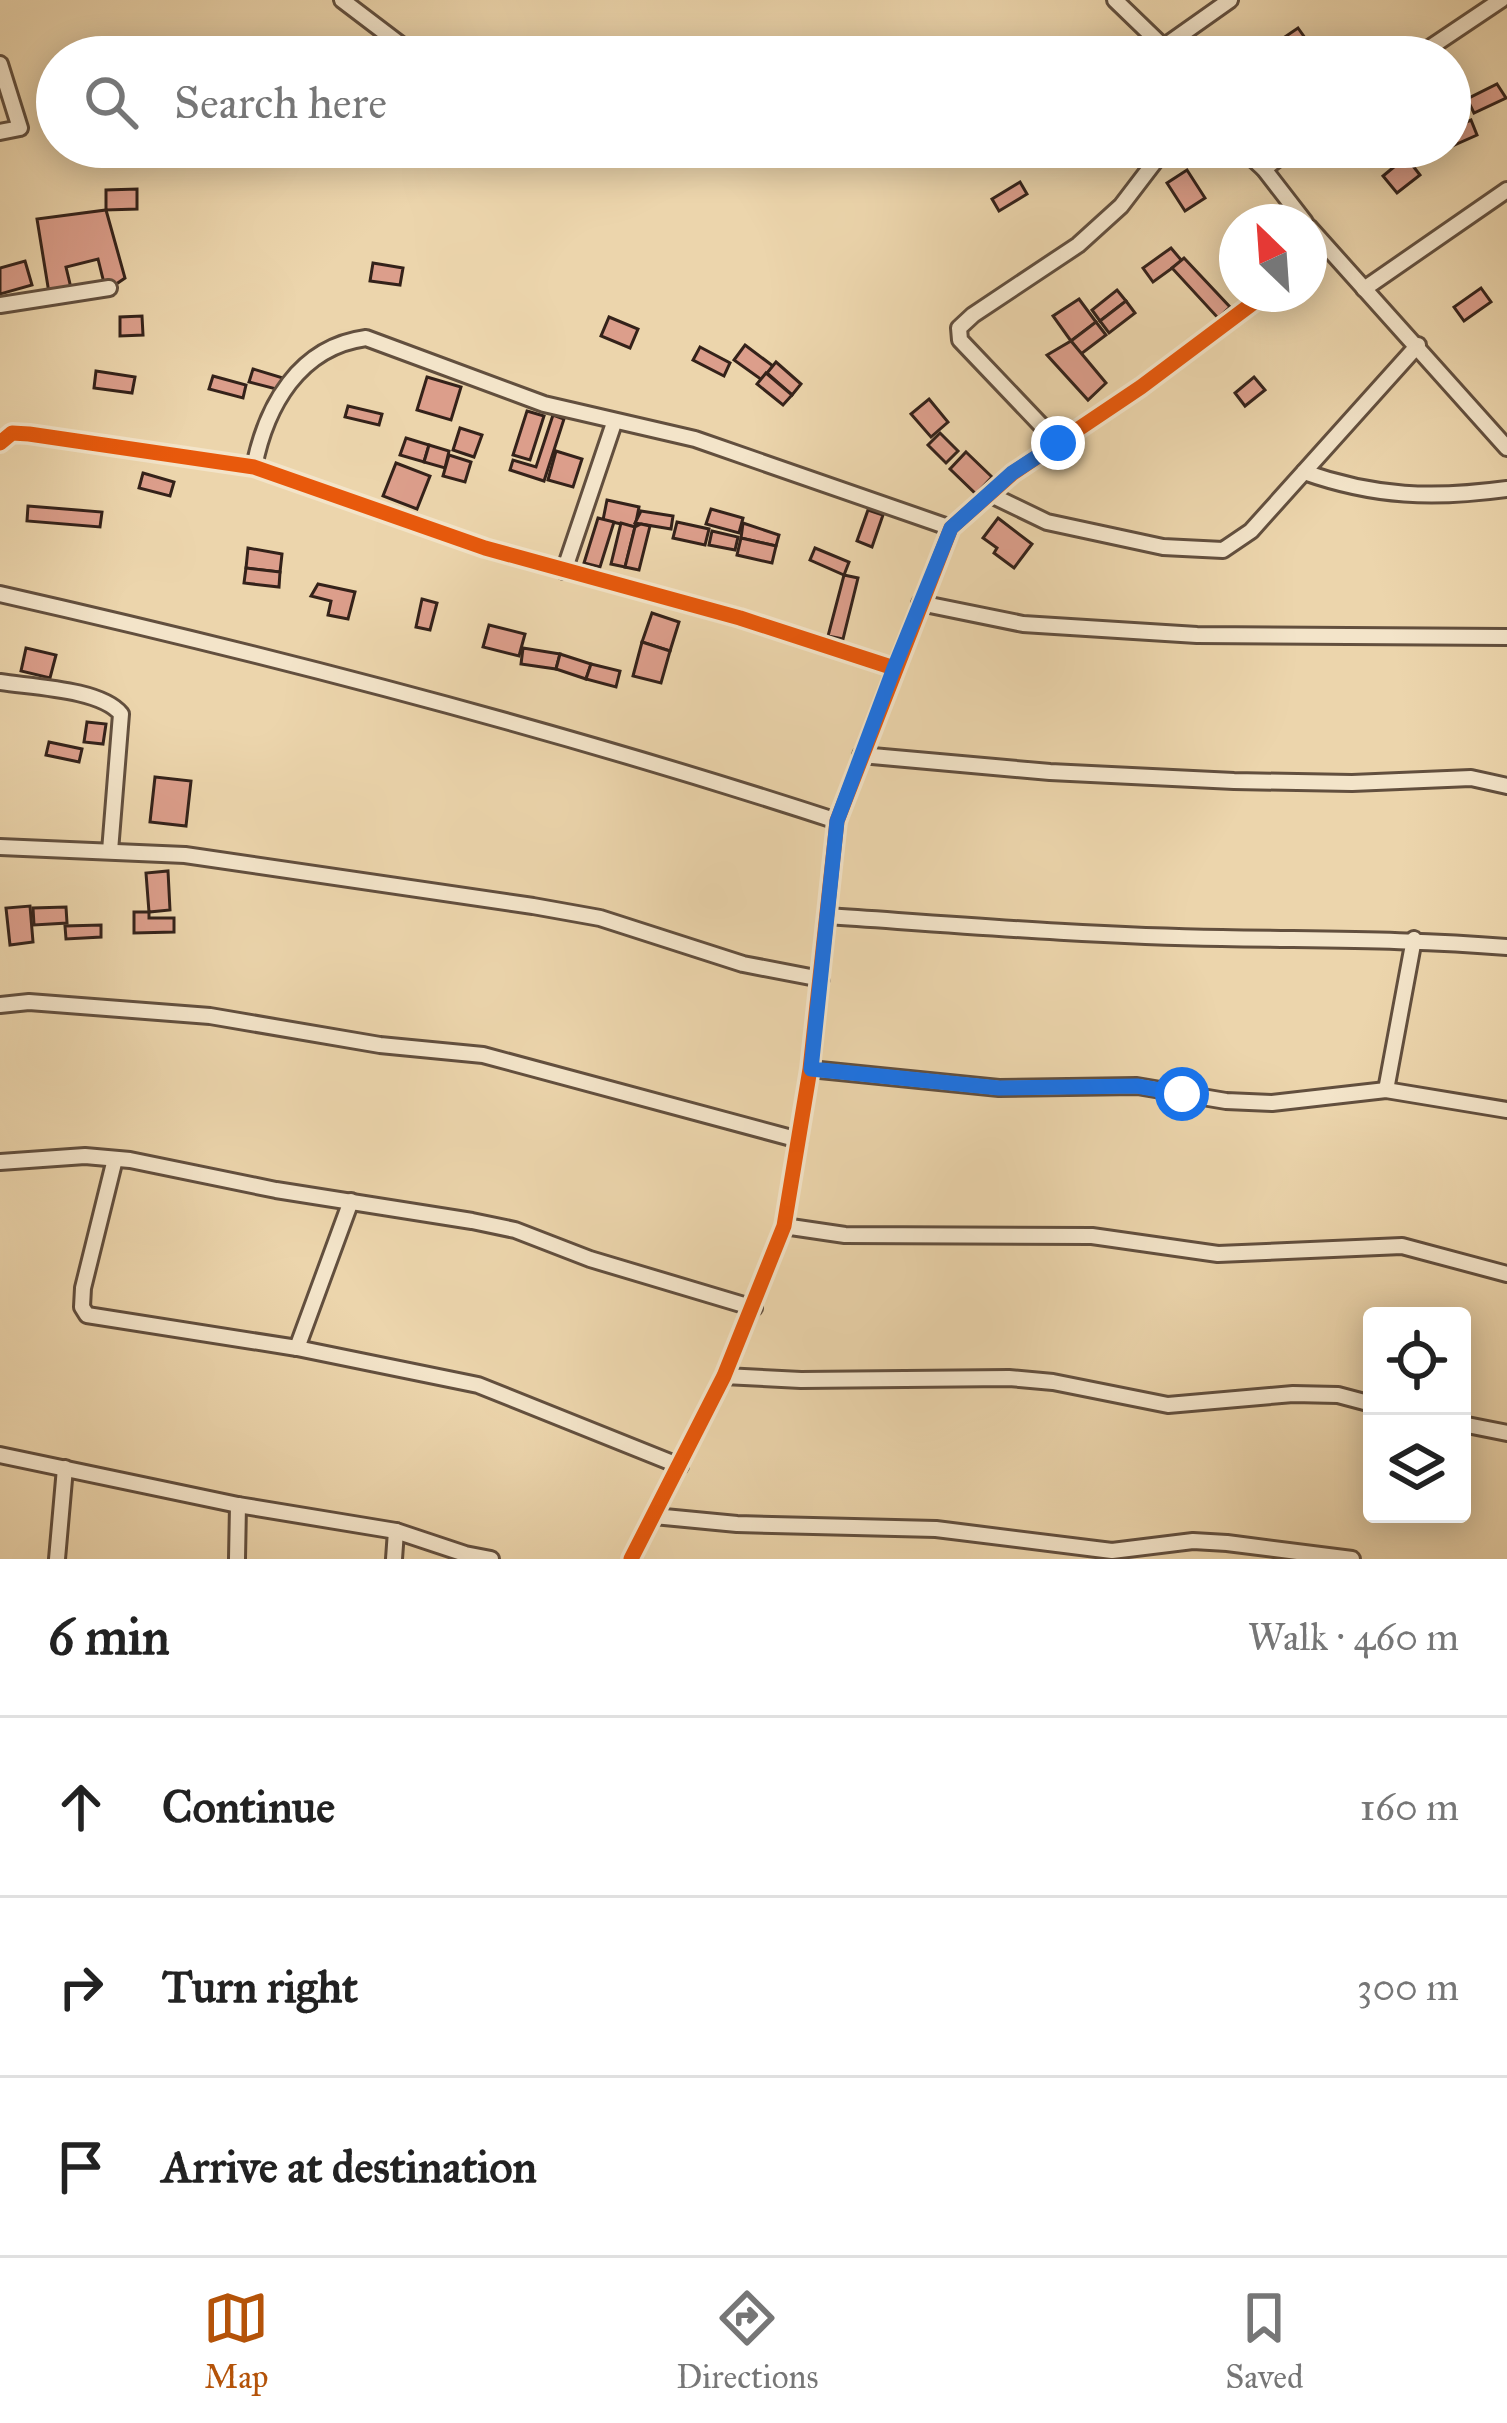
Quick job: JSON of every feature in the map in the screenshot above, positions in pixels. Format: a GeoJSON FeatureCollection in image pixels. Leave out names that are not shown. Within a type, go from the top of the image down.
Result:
{"type":"FeatureCollection","features":[{"type":"Feature","properties":{"kind":"street"},"geometry":{"type":"LineString","coordinates":[[342,0],[389,36]]}},
{"type":"Feature","properties":{"kind":"street"},"geometry":{"type":"LineString","coordinates":[[1115,0],[1153,36]]}},
{"type":"Feature","properties":{"kind":"street"},"geometry":{"type":"LineString","coordinates":[[1187,36],[1230,0]]}},
{"type":"Feature","properties":{"kind":"street"},"geometry":{"type":"LineString","coordinates":[[1447,36],[1501,0]]}},
{"type":"Feature","properties":{"kind":"street"},"geometry":{"type":"LineString","coordinates":[[0,64],[20,128],[0,132]]}},
{"type":"Feature","properties":{"kind":"street"},"geometry":{"type":"LineString","coordinates":[[1058,443],[960,340],[959,328],[1078,245],[1121,206],[1150,168]]}},
{"type":"Feature","properties":{"kind":"street"},"geometry":{"type":"LineString","coordinates":[[1264,169],[1291,204]]}},
{"type":"Feature","properties":{"kind":"street"},"geometry":{"type":"LineString","coordinates":[[1364,289],[1507,190]]}},
{"type":"Feature","properties":{"kind":"street"},"geometry":{"type":"LineString","coordinates":[[1327,258],[1418,345],[1507,448]]}},
{"type":"Feature","properties":{"kind":"street"},"geometry":{"type":"LineString","coordinates":[[0,305],[109,288]]}},
{"type":"Feature","properties":{"kind":"street"},"geometry":{"type":"LineString","coordinates":[[631,1559],[724,1376],[784,1226],[811,1069],[837,821],[951,528],[989,494],[1240,312]]}},
{"type":"Feature","properties":{"kind":"street"},"geometry":{"type":"LineString","coordinates":[[254,467],[263,424],[283,391],[338,342],[366,338],[544,404],[695,439],[951,528]]}},
{"type":"Feature","properties":{"kind":"street"},"geometry":{"type":"LineString","coordinates":[[989,494],[1047,522],[1163,547],[1223,550],[1251,531],[1418,345]]}},
{"type":"Feature","properties":{"kind":"street"},"geometry":{"type":"LineString","coordinates":[[564,571],[614,423]]}},
{"type":"Feature","properties":{"kind":"street"},"geometry":{"type":"LineString","coordinates":[[0,443],[12,433],[29,434],[254,467],[485,548],[740,618],[894,668]]}},
{"type":"Feature","properties":{"kind":"street"},"geometry":{"type":"LineString","coordinates":[[1304,472],[1352,489],[1388,494],[1453,496],[1507,489]]}},
{"type":"Feature","properties":{"kind":"street"},"geometry":{"type":"LineString","coordinates":[[0,594],[357,681],[727,785],[837,821]]}},
{"type":"Feature","properties":{"kind":"street"},"geometry":{"type":"LineString","coordinates":[[920,603],[1023,624],[1197,635],[1507,638]]}},
{"type":"Feature","properties":{"kind":"street"},"geometry":{"type":"LineString","coordinates":[[0,682],[88,696],[109,703],[121,714],[110,851]]}},
{"type":"Feature","properties":{"kind":"street"},"geometry":{"type":"LineString","coordinates":[[861,755],[1188,779],[1352,783],[1471,778],[1507,786]]}},
{"type":"Feature","properties":{"kind":"street"},"geometry":{"type":"LineString","coordinates":[[0,847],[185,855],[600,918],[743,964],[821,980]]}},
{"type":"Feature","properties":{"kind":"street"},"geometry":{"type":"LineString","coordinates":[[828,916],[1108,934],[1414,939],[1507,947]]}},
{"type":"Feature","properties":{"kind":"street"},"geometry":{"type":"LineString","coordinates":[[1386,1090],[1414,939]]}},
{"type":"Feature","properties":{"kind":"street"},"geometry":{"type":"LineString","coordinates":[[0,1006],[29,1002],[210,1016],[380,1045],[484,1055],[799,1140]]}},
{"type":"Feature","properties":{"kind":"street"},"geometry":{"type":"LineString","coordinates":[[811,1069],[999,1088],[1137,1086],[1226,1101],[1272,1103],[1386,1090],[1507,1110]]}},
{"type":"Feature","properties":{"kind":"street"},"geometry":{"type":"LineString","coordinates":[[0,1162],[86,1156],[115,1159],[515,1230],[590,1259],[754,1308]]}},
{"type":"Feature","properties":{"kind":"street"},"geometry":{"type":"LineString","coordinates":[[115,1159],[83,1288],[86,1315],[298,1348],[478,1385],[680,1466]]}},
{"type":"Feature","properties":{"kind":"street"},"geometry":{"type":"LineString","coordinates":[[298,1348],[351,1201]]}},
{"type":"Feature","properties":{"kind":"street"},"geometry":{"type":"LineString","coordinates":[[784,1226],[845,1235],[1092,1236],[1218,1255],[1402,1246],[1507,1274]]}},
{"type":"Feature","properties":{"kind":"street"},"geometry":{"type":"LineString","coordinates":[[724,1376],[1009,1378],[1168,1405],[1293,1394],[1338,1395],[1363,1402]]}},
{"type":"Feature","properties":{"kind":"street"},"geometry":{"type":"LineString","coordinates":[[1471,1426],[1507,1433]]}},
{"type":"Feature","properties":{"kind":"street"},"geometry":{"type":"LineString","coordinates":[[0,1455],[238,1505],[396,1531],[491,1559]]}},
{"type":"Feature","properties":{"kind":"street"},"geometry":{"type":"LineString","coordinates":[[57,1559],[64,1468]]}},
{"type":"Feature","properties":{"kind":"street"},"geometry":{"type":"LineString","coordinates":[[237,1559],[238,1505]]}},
{"type":"Feature","properties":{"kind":"street"},"geometry":{"type":"LineString","coordinates":[[654,1516],[737,1524],[936,1529],[1112,1551],[1193,1541],[1352,1559]]}},
{"type":"Feature","properties":{"kind":"street"},"geometry":{"type":"LineString","coordinates":[[394,1559],[396,1531]]}},
{"type":"Feature","properties":{"kind":"street"},"geometry":{"type":"LineString","coordinates":[[1163,1559],[1171,1543]]}},
{"type":"Feature","properties":{"kind":"building"},"geometry":{"type":"Polygon","coordinates":[[[1497,84],[1506,98],[1474,113],[1471,97],[1497,84]]]}},
{"type":"Feature","properties":{"kind":"building"},"geometry":{"type":"Polygon","coordinates":[[[1393,168],[1415,168],[1420,175],[1397,193],[1383,176],[1393,168]]]}},
{"type":"Feature","properties":{"kind":"building"},"geometry":{"type":"Polygon","coordinates":[[[1187,170],[1205,198],[1185,211],[1167,183],[1187,170]]]}},
{"type":"Feature","properties":{"kind":"building"},"geometry":{"type":"Polygon","coordinates":[[[1020,182],[1027,194],[999,211],[992,199],[1020,182]]]}},
{"type":"Feature","properties":{"kind":"building"},"geometry":{"type":"Polygon","coordinates":[[[137,189],[137,209],[106,210],[106,190],[137,189]]]}},
{"type":"Feature","properties":{"kind":"building"},"geometry":{"type":"Polygon","coordinates":[[[106,210],[125,278],[106,291],[98,259],[66,267],[71,288],[49,293],[37,219],[106,210]]]}},
{"type":"Feature","properties":{"kind":"building"},"geometry":{"type":"Polygon","coordinates":[[[1171,248],[1182,261],[1153,282],[1143,268],[1171,248]]]}},
{"type":"Feature","properties":{"kind":"building"},"geometry":{"type":"Polygon","coordinates":[[[1184,258],[1219,295],[1219,312],[1225,312],[1218,318],[1172,268],[1184,258]]]}},
{"type":"Feature","properties":{"kind":"building"},"geometry":{"type":"Polygon","coordinates":[[[25,261],[32,285],[0,294],[0,268],[25,261]]]}},
{"type":"Feature","properties":{"kind":"building"},"geometry":{"type":"Polygon","coordinates":[[[373,263],[403,268],[400,285],[370,281],[373,263]]]}},
{"type":"Feature","properties":{"kind":"building"},"geometry":{"type":"Polygon","coordinates":[[[1481,288],[1491,302],[1464,321],[1454,307],[1481,288]]]}},
{"type":"Feature","properties":{"kind":"building"},"geometry":{"type":"Polygon","coordinates":[[[1117,290],[1126,301],[1100,321],[1092,310],[1117,290]]]}},
{"type":"Feature","properties":{"kind":"building"},"geometry":{"type":"Polygon","coordinates":[[[1079,299],[1096,322],[1071,341],[1053,316],[1079,299]]]}},
{"type":"Feature","properties":{"kind":"building"},"geometry":{"type":"Polygon","coordinates":[[[1126,301],[1135,313],[1109,333],[1100,321],[1126,301]]]}},
{"type":"Feature","properties":{"kind":"building"},"geometry":{"type":"Polygon","coordinates":[[[142,316],[143,335],[120,336],[120,317],[142,316]]]}},
{"type":"Feature","properties":{"kind":"building"},"geometry":{"type":"Polygon","coordinates":[[[609,317],[638,329],[630,348],[601,336],[609,317]]]}},
{"type":"Feature","properties":{"kind":"building"},"geometry":{"type":"Polygon","coordinates":[[[1096,322],[1106,335],[1081,354],[1071,341],[1096,322]]]}},
{"type":"Feature","properties":{"kind":"building"},"geometry":{"type":"Polygon","coordinates":[[[1071,341],[1106,383],[1088,400],[1047,355],[1071,341]]]}},
{"type":"Feature","properties":{"kind":"building"},"geometry":{"type":"Polygon","coordinates":[[[745,345],[773,366],[762,380],[734,360],[745,345]]]}},
{"type":"Feature","properties":{"kind":"building"},"geometry":{"type":"Polygon","coordinates":[[[700,347],[730,363],[724,376],[693,360],[700,347]]]}},
{"type":"Feature","properties":{"kind":"building"},"geometry":{"type":"Polygon","coordinates":[[[776,362],[801,384],[792,395],[767,373],[776,362]]]}},
{"type":"Feature","properties":{"kind":"building"},"geometry":{"type":"Polygon","coordinates":[[[253,369],[283,378],[280,390],[249,382],[253,369]]]}},
{"type":"Feature","properties":{"kind":"building"},"geometry":{"type":"Polygon","coordinates":[[[96,371],[135,377],[132,393],[94,388],[96,371]]]}},
{"type":"Feature","properties":{"kind":"building"},"geometry":{"type":"Polygon","coordinates":[[[766,373],[792,395],[783,405],[757,384],[766,373]]]}},
{"type":"Feature","properties":{"kind":"building"},"geometry":{"type":"Polygon","coordinates":[[[213,376],[246,385],[243,398],[209,389],[213,376]]]}},
{"type":"Feature","properties":{"kind":"building"},"geometry":{"type":"Polygon","coordinates":[[[427,377],[461,387],[451,420],[417,410],[427,377]]]}},
{"type":"Feature","properties":{"kind":"building"},"geometry":{"type":"Polygon","coordinates":[[[1254,377],[1265,390],[1245,406],[1235,393],[1254,377]]]}},
{"type":"Feature","properties":{"kind":"building"},"geometry":{"type":"Polygon","coordinates":[[[929,399],[948,422],[931,437],[911,414],[929,399]]]}},
{"type":"Feature","properties":{"kind":"building"},"geometry":{"type":"Polygon","coordinates":[[[348,406],[382,414],[379,425],[345,417],[348,406]]]}},
{"type":"Feature","properties":{"kind":"building"},"geometry":{"type":"Polygon","coordinates":[[[527,411],[544,416],[530,460],[513,455],[527,411]]]}},
{"type":"Feature","properties":{"kind":"building"},"geometry":{"type":"Polygon","coordinates":[[[553,415],[564,419],[544,481],[510,470],[513,460],[536,467],[553,415]]]}},
{"type":"Feature","properties":{"kind":"building"},"geometry":{"type":"Polygon","coordinates":[[[460,428],[482,435],[474,457],[453,450],[460,428]]]}},
{"type":"Feature","properties":{"kind":"building"},"geometry":{"type":"Polygon","coordinates":[[[940,433],[958,451],[946,463],[928,445],[940,433]]]}},
{"type":"Feature","properties":{"kind":"building"},"geometry":{"type":"Polygon","coordinates":[[[406,438],[429,445],[424,462],[400,455],[406,438]]]}},
{"type":"Feature","properties":{"kind":"building"},"geometry":{"type":"Polygon","coordinates":[[[429,445],[449,451],[445,468],[424,462],[429,445]]]}},
{"type":"Feature","properties":{"kind":"building"},"geometry":{"type":"Polygon","coordinates":[[[556,451],[582,459],[573,487],[548,480],[556,451]]]}},
{"type":"Feature","properties":{"kind":"building"},"geometry":{"type":"Polygon","coordinates":[[[966,452],[992,477],[976,494],[950,469],[966,452]]]}},
{"type":"Feature","properties":{"kind":"building"},"geometry":{"type":"Polygon","coordinates":[[[449,455],[471,462],[465,482],[443,476],[449,455]]]}},
{"type":"Feature","properties":{"kind":"building"},"geometry":{"type":"Polygon","coordinates":[[[396,463],[430,476],[417,509],[383,496],[396,463]]]}},
{"type":"Feature","properties":{"kind":"building"},"geometry":{"type":"Polygon","coordinates":[[[143,473],[174,482],[170,496],[139,488],[143,473]]]}},
{"type":"Feature","properties":{"kind":"building"},"geometry":{"type":"Polygon","coordinates":[[[607,500],[639,507],[635,527],[603,520],[607,500]]]}},
{"type":"Feature","properties":{"kind":"building"},"geometry":{"type":"Polygon","coordinates":[[[28,506],[102,512],[100,527],[27,521],[28,506]]]}},
{"type":"Feature","properties":{"kind":"building"},"geometry":{"type":"Polygon","coordinates":[[[711,509],[743,518],[739,533],[706,524],[711,509]]]}},
{"type":"Feature","properties":{"kind":"building"},"geometry":{"type":"Polygon","coordinates":[[[868,510],[883,515],[872,547],[857,541],[868,510]]]}},
{"type":"Feature","properties":{"kind":"building"},"geometry":{"type":"Polygon","coordinates":[[[641,511],[673,516],[671,529],[635,523],[641,511]]]}},
{"type":"Feature","properties":{"kind":"building"},"geometry":{"type":"Polygon","coordinates":[[[598,518],[614,522],[600,567],[584,563],[598,518]]]}},
{"type":"Feature","properties":{"kind":"building"},"geometry":{"type":"Polygon","coordinates":[[[998,518],[1032,544],[1014,568],[983,538],[998,518]]]}},
{"type":"Feature","properties":{"kind":"building"},"geometry":{"type":"Polygon","coordinates":[[[677,522],[709,529],[705,545],[673,538],[677,522]]]}},
{"type":"Feature","properties":{"kind":"building"},"geometry":{"type":"Polygon","coordinates":[[[621,523],[635,527],[625,567],[611,564],[621,523]]]}},
{"type":"Feature","properties":{"kind":"building"},"geometry":{"type":"Polygon","coordinates":[[[743,523],[779,535],[776,546],[741,538],[743,523]]]}},
{"type":"Feature","properties":{"kind":"building"},"geometry":{"type":"Polygon","coordinates":[[[650,526],[639,570],[625,567],[635,527],[650,526]]]}},
{"type":"Feature","properties":{"kind":"building"},"geometry":{"type":"Polygon","coordinates":[[[712,531],[738,537],[735,550],[709,545],[712,531]]]}},
{"type":"Feature","properties":{"kind":"building"},"geometry":{"type":"Polygon","coordinates":[[[741,538],[776,546],[772,563],[737,555],[741,538]]]}},
{"type":"Feature","properties":{"kind":"building"},"geometry":{"type":"Polygon","coordinates":[[[248,548],[282,554],[280,572],[246,568],[248,548]]]}},
{"type":"Feature","properties":{"kind":"building"},"geometry":{"type":"Polygon","coordinates":[[[815,548],[849,562],[844,575],[810,560],[815,548]]]}},
{"type":"Feature","properties":{"kind":"building"},"geometry":{"type":"Polygon","coordinates":[[[246,568],[280,572],[279,587],[244,583],[246,568]]]}},
{"type":"Feature","properties":{"kind":"building"},"geometry":{"type":"Polygon","coordinates":[[[844,575],[858,578],[843,639],[828,636],[844,575]]]}},
{"type":"Feature","properties":{"kind":"building"},"geometry":{"type":"Polygon","coordinates":[[[318,584],[355,592],[348,619],[328,615],[331,601],[311,596],[318,584]]]}},
{"type":"Feature","properties":{"kind":"building"},"geometry":{"type":"Polygon","coordinates":[[[422,599],[437,603],[430,630],[416,627],[422,599]]]}},
{"type":"Feature","properties":{"kind":"building"},"geometry":{"type":"Polygon","coordinates":[[[652,613],[679,622],[670,651],[642,642],[652,613]]]}},
{"type":"Feature","properties":{"kind":"building"},"geometry":{"type":"Polygon","coordinates":[[[489,625],[525,634],[519,656],[483,647],[489,625]]]}},
{"type":"Feature","properties":{"kind":"building"},"geometry":{"type":"Polygon","coordinates":[[[642,642],[670,651],[661,683],[633,676],[642,642]]]}},
{"type":"Feature","properties":{"kind":"building"},"geometry":{"type":"Polygon","coordinates":[[[26,648],[56,655],[50,678],[21,671],[26,648]]]}},
{"type":"Feature","properties":{"kind":"building"},"geometry":{"type":"Polygon","coordinates":[[[523,648],[560,654],[556,669],[521,664],[523,648]]]}},
{"type":"Feature","properties":{"kind":"building"},"geometry":{"type":"Polygon","coordinates":[[[560,654],[591,664],[586,679],[556,669],[560,654]]]}},
{"type":"Feature","properties":{"kind":"building"},"geometry":{"type":"Polygon","coordinates":[[[591,664],[620,671],[616,687],[586,679],[591,664]]]}},
{"type":"Feature","properties":{"kind":"building"},"geometry":{"type":"Polygon","coordinates":[[[87,722],[106,724],[103,744],[84,742],[87,722]]]}},
{"type":"Feature","properties":{"kind":"building"},"geometry":{"type":"Polygon","coordinates":[[[49,742],[82,749],[79,762],[46,755],[49,742]]]}},
{"type":"Feature","properties":{"kind":"building"},"geometry":{"type":"Polygon","coordinates":[[[155,777],[191,781],[186,826],[150,822],[155,777]]]}},
{"type":"Feature","properties":{"kind":"building"},"geometry":{"type":"Polygon","coordinates":[[[168,871],[170,910],[149,912],[146,873],[168,871]]]}},
{"type":"Feature","properties":{"kind":"building"},"geometry":{"type":"Polygon","coordinates":[[[30,906],[33,942],[10,945],[6,908],[30,906]]]}},
{"type":"Feature","properties":{"kind":"building"},"geometry":{"type":"Polygon","coordinates":[[[66,907],[67,923],[34,925],[33,908],[66,907]]]}},
{"type":"Feature","properties":{"kind":"building"},"geometry":{"type":"Polygon","coordinates":[[[134,912],[149,912],[149,918],[174,918],[174,932],[134,933],[134,912]]]}},
{"type":"Feature","properties":{"kind":"building"},"geometry":{"type":"Polygon","coordinates":[[[101,925],[101,937],[66,939],[65,926],[101,925]]]}},
{"type":"Feature","properties":{"kind":"cycle path"},"geometry":{"type":"LineString","coordinates":[[631,1559],[724,1376],[784,1226],[810,1069],[837,821],[951,528],[1013,473],[1241,312]]}},
{"type":"Feature","properties":{"kind":"cycle path"},"geometry":{"type":"LineString","coordinates":[[0,443],[12,433],[29,434],[254,467],[485,548],[740,618],[894,668]]}},
{"type":"Feature","properties":{"kind":"route"},"geometry":{"type":"LineString","coordinates":[[1058,443],[1012,473],[951,528],[894,668],[837,821],[811,1069],[999,1088],[1137,1086],[1182,1094]]}}]}
